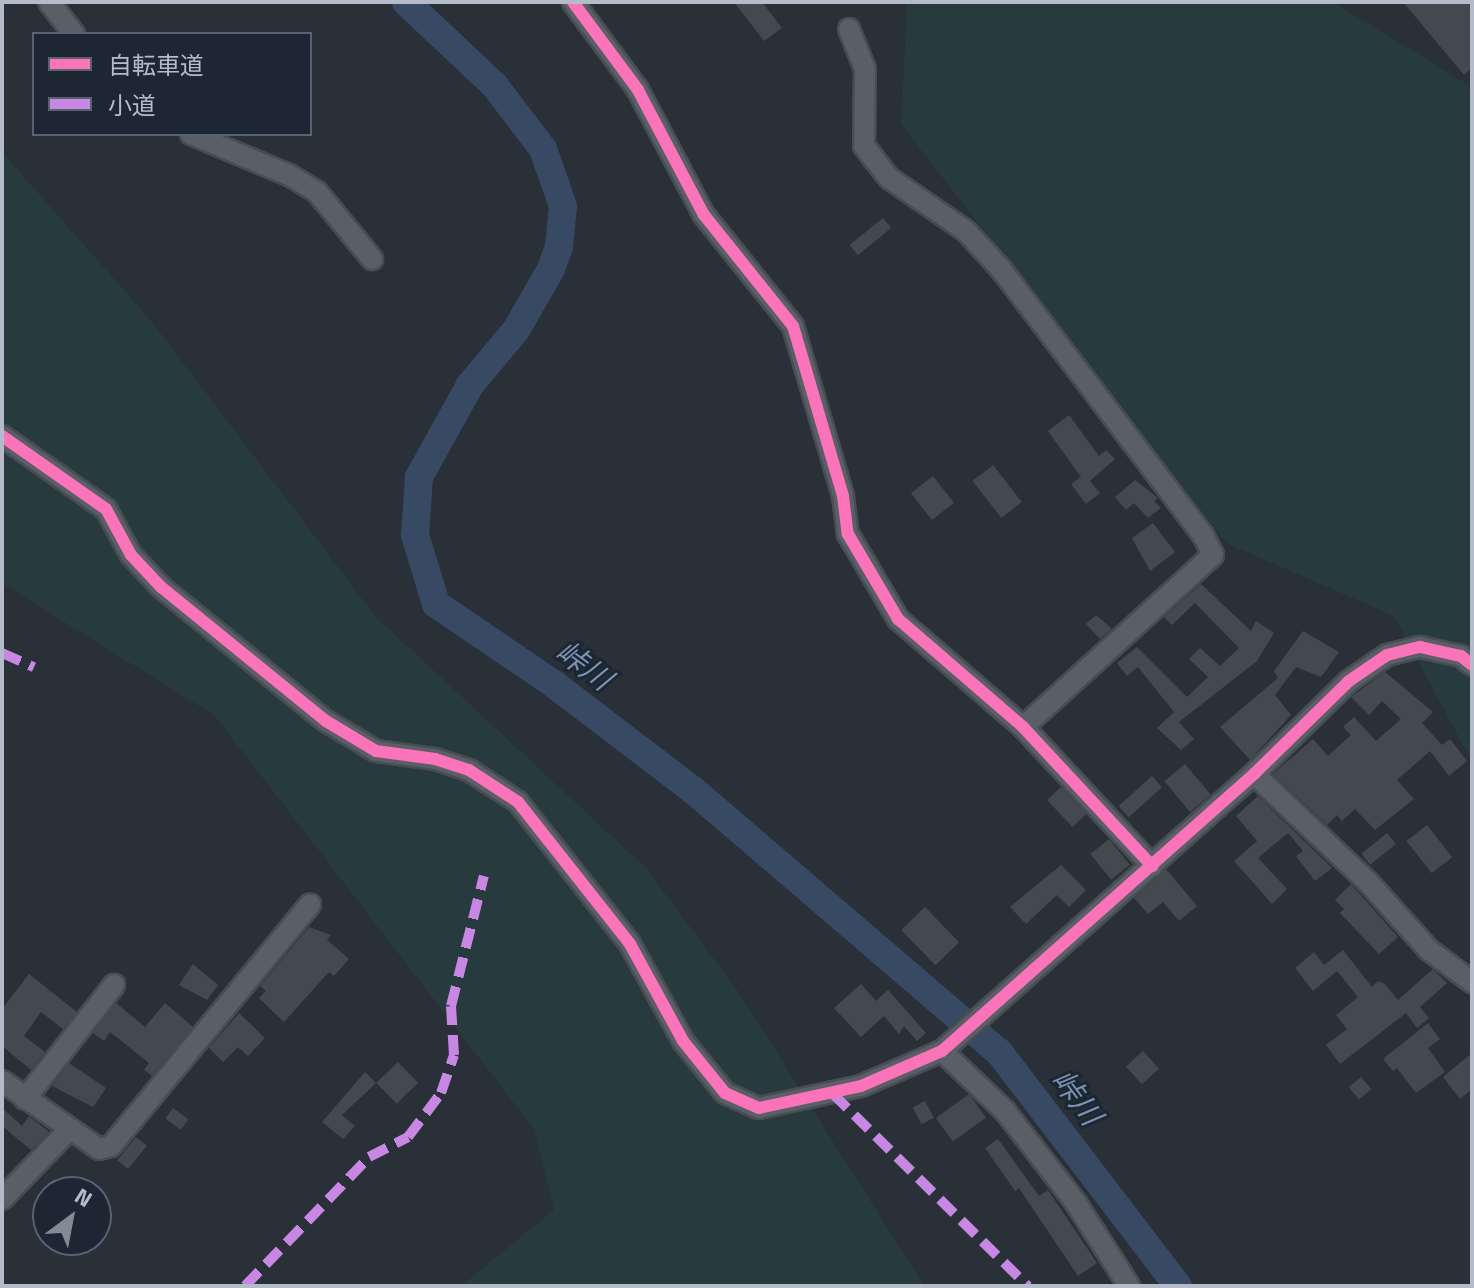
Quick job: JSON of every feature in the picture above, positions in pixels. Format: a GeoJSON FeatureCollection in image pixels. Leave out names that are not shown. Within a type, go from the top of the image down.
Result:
{"type":"FeatureCollection","features":[{"type":"Feature","properties":{"kind":"street"},"geometry":{"type":"LineString","coordinates":[[49,2],[72,32]]}},
{"type":"Feature","properties":{"kind":"street"},"geometry":{"type":"LineString","coordinates":[[573,2],[638,90],[704,215],[793,326],[843,496],[848,534],[898,619],[1023,727],[1152,866]]}},
{"type":"Feature","properties":{"kind":"street"},"geometry":{"type":"LineString","coordinates":[[849,29],[865,69],[864,146],[889,178],[966,231],[1001,269],[1213,555],[1023,727]]}},
{"type":"Feature","properties":{"kind":"street"},"geometry":{"type":"LineString","coordinates":[[196,136],[289,175],[317,192],[372,259]]}},
{"type":"Feature","properties":{"kind":"street"},"geometry":{"type":"LineString","coordinates":[[2,436],[106,509],[131,555],[161,587],[326,721],[376,751],[435,759],[469,770],[518,802],[630,944],[683,1041],[725,1093],[759,1108],[833,1094],[942,1051],[1254,774],[1349,681],[1387,655],[1420,647],[1461,656],[1472,665]]}},
{"type":"Feature","properties":{"kind":"street"},"geometry":{"type":"LineString","coordinates":[[1254,774],[1368,882],[1429,950],[1472,982]]}},
{"type":"Feature","properties":{"kind":"street"},"geometry":{"type":"LineString","coordinates":[[2,1081],[68,1131],[99,1149],[114,1144],[310,905]]}},
{"type":"Feature","properties":{"kind":"street"},"geometry":{"type":"LineString","coordinates":[[25,1099],[114,985]]}},
{"type":"Feature","properties":{"kind":"street"},"geometry":{"type":"LineString","coordinates":[[942,1051],[1005,1111],[1076,1203],[1129,1286]]}},
{"type":"Feature","properties":{"kind":"street"},"geometry":{"type":"LineString","coordinates":[[2,1199],[68,1131]]}},
{"type":"Feature","properties":{"kind":"green space"},"geometry":{"type":"Polygon","coordinates":[[[907,2],[1333,2],[1472,87],[1472,762],[1394,616],[1226,543],[901,124],[907,2]]]}},
{"type":"Feature","properties":{"kind":"green space"},"geometry":{"type":"Polygon","coordinates":[[[2,152],[153,323],[376,617],[647,869],[738,991],[924,1286],[461,1286],[554,1210],[534,1129],[215,716],[2,583],[2,152]]]}},
{"type":"Feature","properties":{"kind":"building"},"geometry":{"type":"Polygon","coordinates":[[[734,2],[762,2],[782,28],[764,41],[734,2]]]}},
{"type":"Feature","properties":{"kind":"building"},"geometry":{"type":"Polygon","coordinates":[[[1403,2],[1472,2],[1472,68],[1464,75],[1403,2]]]}},
{"type":"Feature","properties":{"kind":"building"},"geometry":{"type":"Polygon","coordinates":[[[883,218],[891,228],[858,255],[850,245],[883,218]]]}},
{"type":"Feature","properties":{"kind":"building"},"geometry":{"type":"Polygon","coordinates":[[[1069,415],[1099,456],[1106,450],[1115,459],[1090,481],[1100,493],[1086,504],[1071,484],[1081,477],[1048,431],[1069,415]]]}},
{"type":"Feature","properties":{"kind":"building"},"geometry":{"type":"Polygon","coordinates":[[[993,465],[1022,502],[1001,518],[973,481],[993,465]]]}},
{"type":"Feature","properties":{"kind":"building"},"geometry":{"type":"Polygon","coordinates":[[[933,476],[954,503],[932,520],[911,493],[933,476]]]}},
{"type":"Feature","properties":{"kind":"building"},"geometry":{"type":"Polygon","coordinates":[[[1135,480],[1158,498],[1154,501],[1161,508],[1148,518],[1134,503],[1126,510],[1115,497],[1135,480]]]}},
{"type":"Feature","properties":{"kind":"building"},"geometry":{"type":"Polygon","coordinates":[[[1153,523],[1175,552],[1150,571],[1132,538],[1153,523]]]}},
{"type":"Feature","properties":{"kind":"building"},"geometry":{"type":"Polygon","coordinates":[[[1201,584],[1251,631],[1256,621],[1274,633],[1257,661],[1179,722],[1194,739],[1181,750],[1157,728],[1174,712],[1138,667],[1127,676],[1117,663],[1137,647],[1187,697],[1208,677],[1189,659],[1200,648],[1220,666],[1239,648],[1195,603],[1172,625],[1164,617],[1201,584]]]}},
{"type":"Feature","properties":{"kind":"building"},"geometry":{"type":"Polygon","coordinates":[[[1096,615],[1112,629],[1100,639],[1086,624],[1096,615]]]}},
{"type":"Feature","properties":{"kind":"building"},"geometry":{"type":"Polygon","coordinates":[[[1303,631],[1339,652],[1321,677],[1296,667],[1275,695],[1291,715],[1250,760],[1220,727],[1278,678],[1274,671],[1303,631]]]}},
{"type":"Feature","properties":{"kind":"building"},"geometry":{"type":"Polygon","coordinates":[[[1385,672],[1433,712],[1422,723],[1442,745],[1450,739],[1467,761],[1449,776],[1430,751],[1397,780],[1414,799],[1375,830],[1355,809],[1342,821],[1337,815],[1327,825],[1273,774],[1313,739],[1328,756],[1351,735],[1343,727],[1354,717],[1376,741],[1401,719],[1382,701],[1369,715],[1351,697],[1385,672]]]}},
{"type":"Feature","properties":{"kind":"building"},"geometry":{"type":"Polygon","coordinates":[[[1185,764],[1211,795],[1190,812],[1164,781],[1185,764]]]}},
{"type":"Feature","properties":{"kind":"building"},"geometry":{"type":"Polygon","coordinates":[[[1152,776],[1162,787],[1129,817],[1119,806],[1152,776]]]}},
{"type":"Feature","properties":{"kind":"building"},"geometry":{"type":"Polygon","coordinates":[[[1061,787],[1086,814],[1072,827],[1047,800],[1061,787]]]}},
{"type":"Feature","properties":{"kind":"building"},"geometry":{"type":"Polygon","coordinates":[[[1258,796],[1332,868],[1315,881],[1296,856],[1303,851],[1288,833],[1258,858],[1287,889],[1272,904],[1234,861],[1257,841],[1236,816],[1258,796]]]}},
{"type":"Feature","properties":{"kind":"building"},"geometry":{"type":"Polygon","coordinates":[[[1427,825],[1452,857],[1432,873],[1407,841],[1427,825]]]}},
{"type":"Feature","properties":{"kind":"building"},"geometry":{"type":"Polygon","coordinates":[[[1387,833],[1396,844],[1370,865],[1361,854],[1387,833]]]}},
{"type":"Feature","properties":{"kind":"building"},"geometry":{"type":"Polygon","coordinates":[[[1109,839],[1130,865],[1111,880],[1090,854],[1109,839]]]}},
{"type":"Feature","properties":{"kind":"building"},"geometry":{"type":"Polygon","coordinates":[[[1061,865],[1086,890],[1069,907],[1057,895],[1026,924],[1010,907],[1061,865]]]}},
{"type":"Feature","properties":{"kind":"building"},"geometry":{"type":"Polygon","coordinates":[[[1166,869],[1197,906],[1179,921],[1163,902],[1148,914],[1134,898],[1166,869]]]}},
{"type":"Feature","properties":{"kind":"building"},"geometry":{"type":"Polygon","coordinates":[[[1351,884],[1398,937],[1379,954],[1340,913],[1344,909],[1335,900],[1351,884]]]}},
{"type":"Feature","properties":{"kind":"building"},"geometry":{"type":"Polygon","coordinates":[[[925,907],[959,942],[935,965],[901,930],[925,907]]]}},
{"type":"Feature","properties":{"kind":"building"},"geometry":{"type":"Polygon","coordinates":[[[309,927],[331,935],[327,940],[349,959],[334,976],[329,972],[284,1022],[259,998],[266,991],[260,986],[309,927]]]}},
{"type":"Feature","properties":{"kind":"building"},"geometry":{"type":"Polygon","coordinates":[[[1343,950],[1372,987],[1378,981],[1385,984],[1398,1000],[1433,969],[1447,983],[1420,1007],[1429,1018],[1417,1028],[1406,1013],[1340,1064],[1326,1045],[1347,1029],[1336,1015],[1358,997],[1337,971],[1313,991],[1295,968],[1314,952],[1324,965],[1343,950]]]}},
{"type":"Feature","properties":{"kind":"building"},"geometry":{"type":"Polygon","coordinates":[[[193,964],[218,985],[207,1000],[179,985],[193,964]]]}},
{"type":"Feature","properties":{"kind":"building"},"geometry":{"type":"Polygon","coordinates":[[[29,974],[77,1012],[63,1029],[41,1012],[24,1036],[45,1052],[31,1070],[2,1046],[2,1009],[29,974]]]}},
{"type":"Feature","properties":{"kind":"building"},"geometry":{"type":"Polygon","coordinates":[[[861,984],[876,1001],[888,990],[926,1033],[917,1041],[904,1026],[899,1034],[884,1016],[861,1037],[834,1008],[861,984]]]}},
{"type":"Feature","properties":{"kind":"building"},"geometry":{"type":"Polygon","coordinates":[[[116,1003],[145,1027],[165,1003],[193,1027],[152,1076],[144,1070],[149,1063],[110,1032],[104,1041],[93,1033],[116,1003]]]}},
{"type":"Feature","properties":{"kind":"building"},"geometry":{"type":"Polygon","coordinates":[[[239,1013],[265,1038],[248,1056],[238,1047],[223,1062],[209,1048],[239,1013]]]}},
{"type":"Feature","properties":{"kind":"building"},"geometry":{"type":"Polygon","coordinates":[[[1428,1023],[1440,1039],[1428,1048],[1445,1072],[1416,1093],[1397,1068],[1393,1071],[1383,1059],[1428,1023]]]}},
{"type":"Feature","properties":{"kind":"building"},"geometry":{"type":"Polygon","coordinates":[[[1143,1051],[1159,1069],[1142,1084],[1126,1066],[1143,1051]]]}},
{"type":"Feature","properties":{"kind":"building"},"geometry":{"type":"Polygon","coordinates":[[[1472,1053],[1472,1089],[1460,1099],[1443,1077],[1472,1053]]]}},
{"type":"Feature","properties":{"kind":"building"},"geometry":{"type":"Polygon","coordinates":[[[398,1062],[418,1083],[397,1104],[376,1083],[398,1062]]]}},
{"type":"Feature","properties":{"kind":"building"},"geometry":{"type":"Polygon","coordinates":[[[69,1063],[106,1088],[93,1107],[52,1086],[69,1063]]]}},
{"type":"Feature","properties":{"kind":"building"},"geometry":{"type":"Polygon","coordinates":[[[365,1072],[376,1083],[342,1115],[355,1126],[343,1139],[322,1122],[365,1072]]]}},
{"type":"Feature","properties":{"kind":"building"},"geometry":{"type":"Polygon","coordinates":[[[1361,1077],[1371,1089],[1359,1100],[1349,1087],[1361,1077]]]}},
{"type":"Feature","properties":{"kind":"building"},"geometry":{"type":"Polygon","coordinates":[[[969,1094],[986,1117],[953,1142],[936,1118],[969,1094]]]}},
{"type":"Feature","properties":{"kind":"building"},"geometry":{"type":"Polygon","coordinates":[[[925,1101],[934,1118],[922,1124],[913,1108],[925,1101]]]}},
{"type":"Feature","properties":{"kind":"building"},"geometry":{"type":"Polygon","coordinates":[[[2,1108],[22,1126],[29,1116],[49,1132],[31,1150],[2,1126],[2,1108]]]}},
{"type":"Feature","properties":{"kind":"building"},"geometry":{"type":"Polygon","coordinates":[[[173,1108],[188,1119],[181,1130],[165,1119],[173,1108]]]}},
{"type":"Feature","properties":{"kind":"building"},"geometry":{"type":"Polygon","coordinates":[[[136,1137],[147,1146],[128,1169],[117,1160],[136,1137]]]}},
{"type":"Feature","properties":{"kind":"building"},"geometry":{"type":"Polygon","coordinates":[[[998,1139],[1039,1196],[1048,1190],[1097,1263],[1078,1276],[1019,1188],[1015,1191],[985,1148],[998,1139]]]}},
{"type":"Feature","properties":{"kind":"waterway","name":"峠川"},"geometry":{"type":"LineString","coordinates":[[406,2],[495,86],[543,149],[563,206],[559,247],[551,269],[516,330],[470,385],[419,477],[415,535],[436,604],[555,685],[693,790],[999,1052],[1178,1286]]}},
{"type":"Feature","properties":{"kind":"marked path"},"geometry":{"type":"LineString","coordinates":[[2,653],[34,667]]}},
{"type":"Feature","properties":{"kind":"marked path"},"geometry":{"type":"LineString","coordinates":[[245,1286],[369,1157],[408,1137],[441,1093],[454,1055],[451,1006],[484,876]]}},
{"type":"Feature","properties":{"kind":"marked path"},"geometry":{"type":"LineString","coordinates":[[833,1094],[1028,1286]]}},
{"type":"Feature","properties":{"kind":"cycle path"},"geometry":{"type":"LineString","coordinates":[[573,2],[638,90],[704,215],[793,326],[843,496],[848,534],[898,619],[1023,727],[1152,866]]}},
{"type":"Feature","properties":{"kind":"cycle path"},"geometry":{"type":"LineString","coordinates":[[2,436],[106,509],[131,555],[161,587],[326,721],[376,751],[435,759],[469,770],[518,802],[630,944],[683,1041],[725,1093],[759,1108],[861,1086],[942,1051],[1254,774],[1349,681],[1387,655],[1420,647],[1461,656],[1472,665]]}}]}
